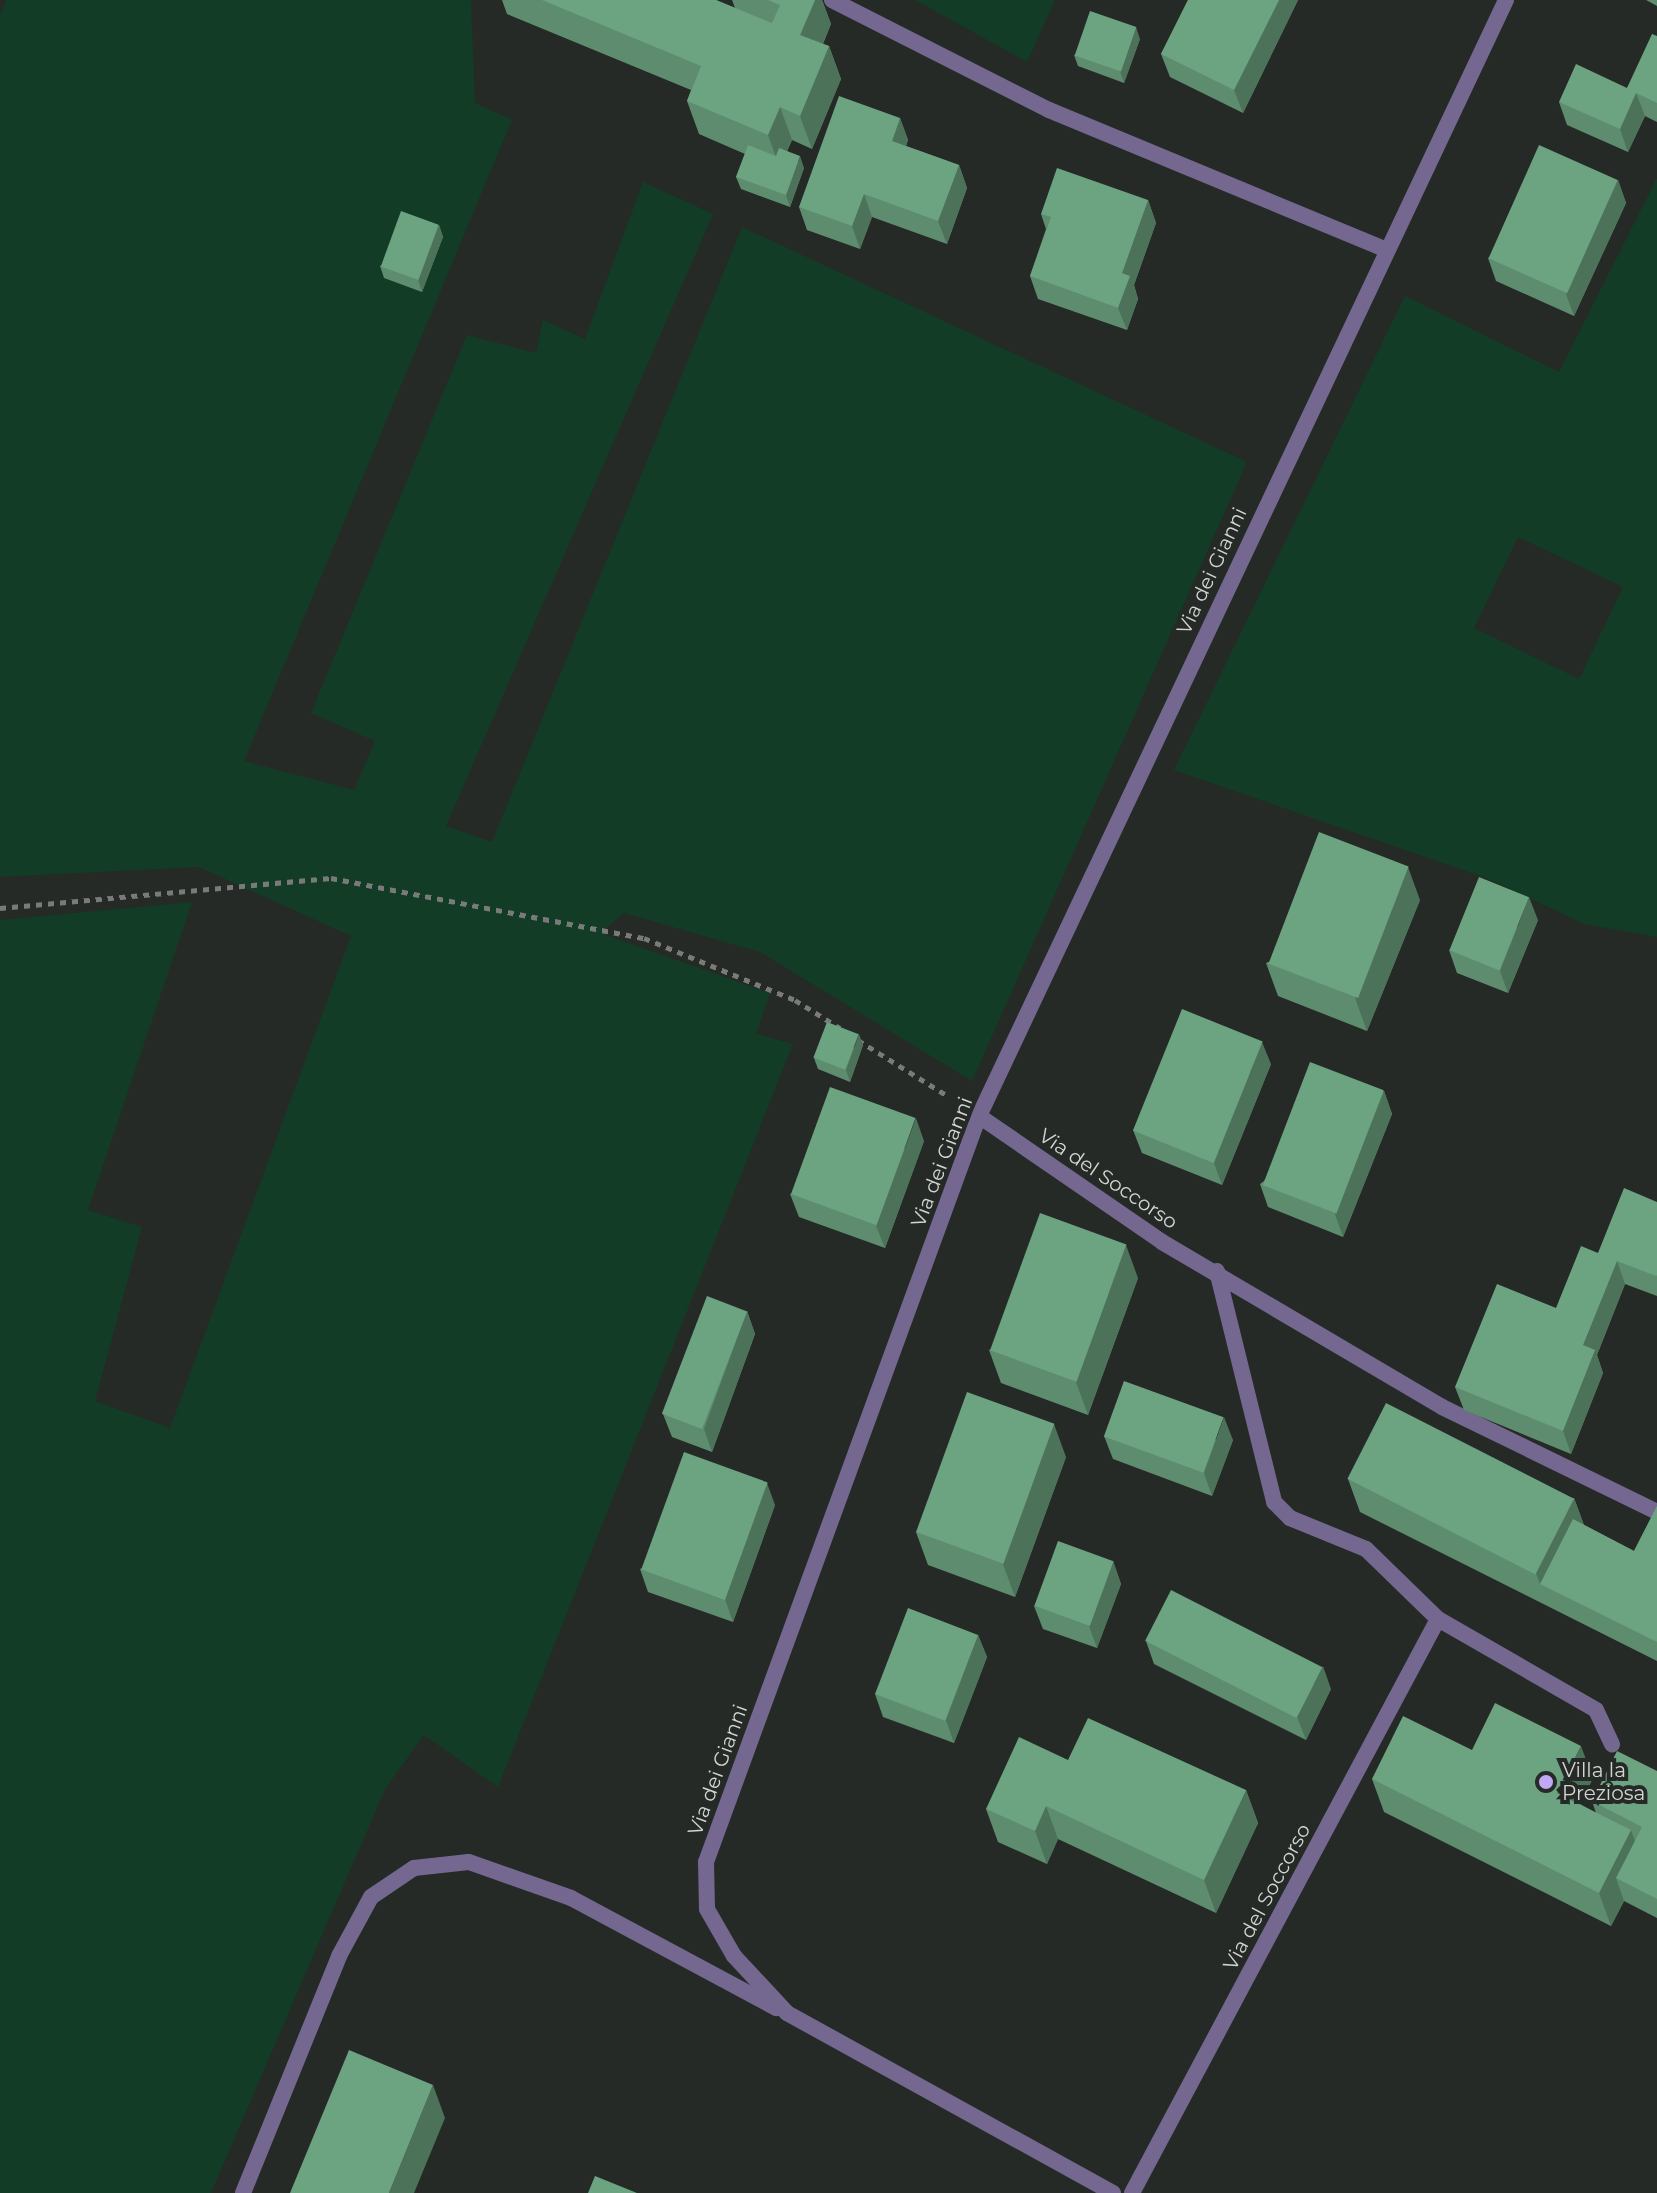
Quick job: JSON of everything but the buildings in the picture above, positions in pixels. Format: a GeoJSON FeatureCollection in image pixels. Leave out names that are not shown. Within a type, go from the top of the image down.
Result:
{"type":"FeatureCollection","features":[{"type":"Feature","properties":{"kind":"street"},"geometry":{"type":"LineString","coordinates":[[832,0],[1049,110],[1385,249]]}},
{"type":"Feature","properties":{"kind":"street","name":"Via dei Gianni"},"geometry":{"type":"LineString","coordinates":[[1113,2193],[787,2013],[734,1956],[707,1909],[706,1862],[979,1116],[1385,249],[1506,0]]}},
{"type":"Feature","properties":{"kind":"street","name":"Via del Soccorso"},"geometry":{"type":"LineString","coordinates":[[979,1116],[1162,1242],[1217,1271],[1442,1407],[1657,1512]]}},
{"type":"Feature","properties":{"kind":"street"},"geometry":{"type":"LineString","coordinates":[[1217,1271],[1274,1502],[1290,1518],[1366,1549],[1438,1619],[1596,1710],[1612,1745]]}},
{"type":"Feature","properties":{"kind":"street","name":"Via del Soccorso"},"geometry":{"type":"LineString","coordinates":[[1132,2193],[1438,1619]]}},
{"type":"Feature","properties":{"kind":"street"},"geometry":{"type":"LineString","coordinates":[[243,2193],[339,1956],[371,1897],[414,1868],[469,1862],[571,1898],[787,2013]]}},
{"type":"Feature","properties":{"kind":"path"},"geometry":{"type":"LineString","coordinates":[[0,908],[331,878],[644,938],[795,1000],[979,1116]]}},
{"type":"Feature","properties":{"kind":"green space"},"geometry":{"type":"Polygon","coordinates":[[[6,0],[471,0],[475,103],[512,120],[244,761],[354,790],[375,741],[311,713],[467,335],[536,353],[543,320],[585,339],[643,182],[713,214],[446,826],[492,842],[742,227],[1247,462],[972,1081],[760,952],[624,913],[600,933],[770,993],[756,1034],[793,1044],[498,1787],[424,1735],[385,1789],[211,2193],[0,2193],[0,920],[192,902],[88,1210],[142,1227],[95,1401],[170,1428],[351,936],[199,867],[0,877],[0,16],[6,0]]]}},
{"type":"Feature","properties":{"kind":"green space"},"geometry":{"type":"Polygon","coordinates":[[[915,0],[1055,0],[1027,62],[915,0]]]}},
{"type":"Feature","properties":{"kind":"green space"},"geometry":{"type":"Polygon","coordinates":[[[1657,178],[1657,937],[1584,924],[1489,879],[1174,770],[1405,296],[1559,372],[1657,178]],[[1518,537],[1474,628],[1579,679],[1623,587],[1518,537]]]}},
{"type":"Feature","properties":{"kind":"place","name":"Villa la Preziosa"},"geometry":{"type":"Point","coordinates":[1546,1782]}}]}
